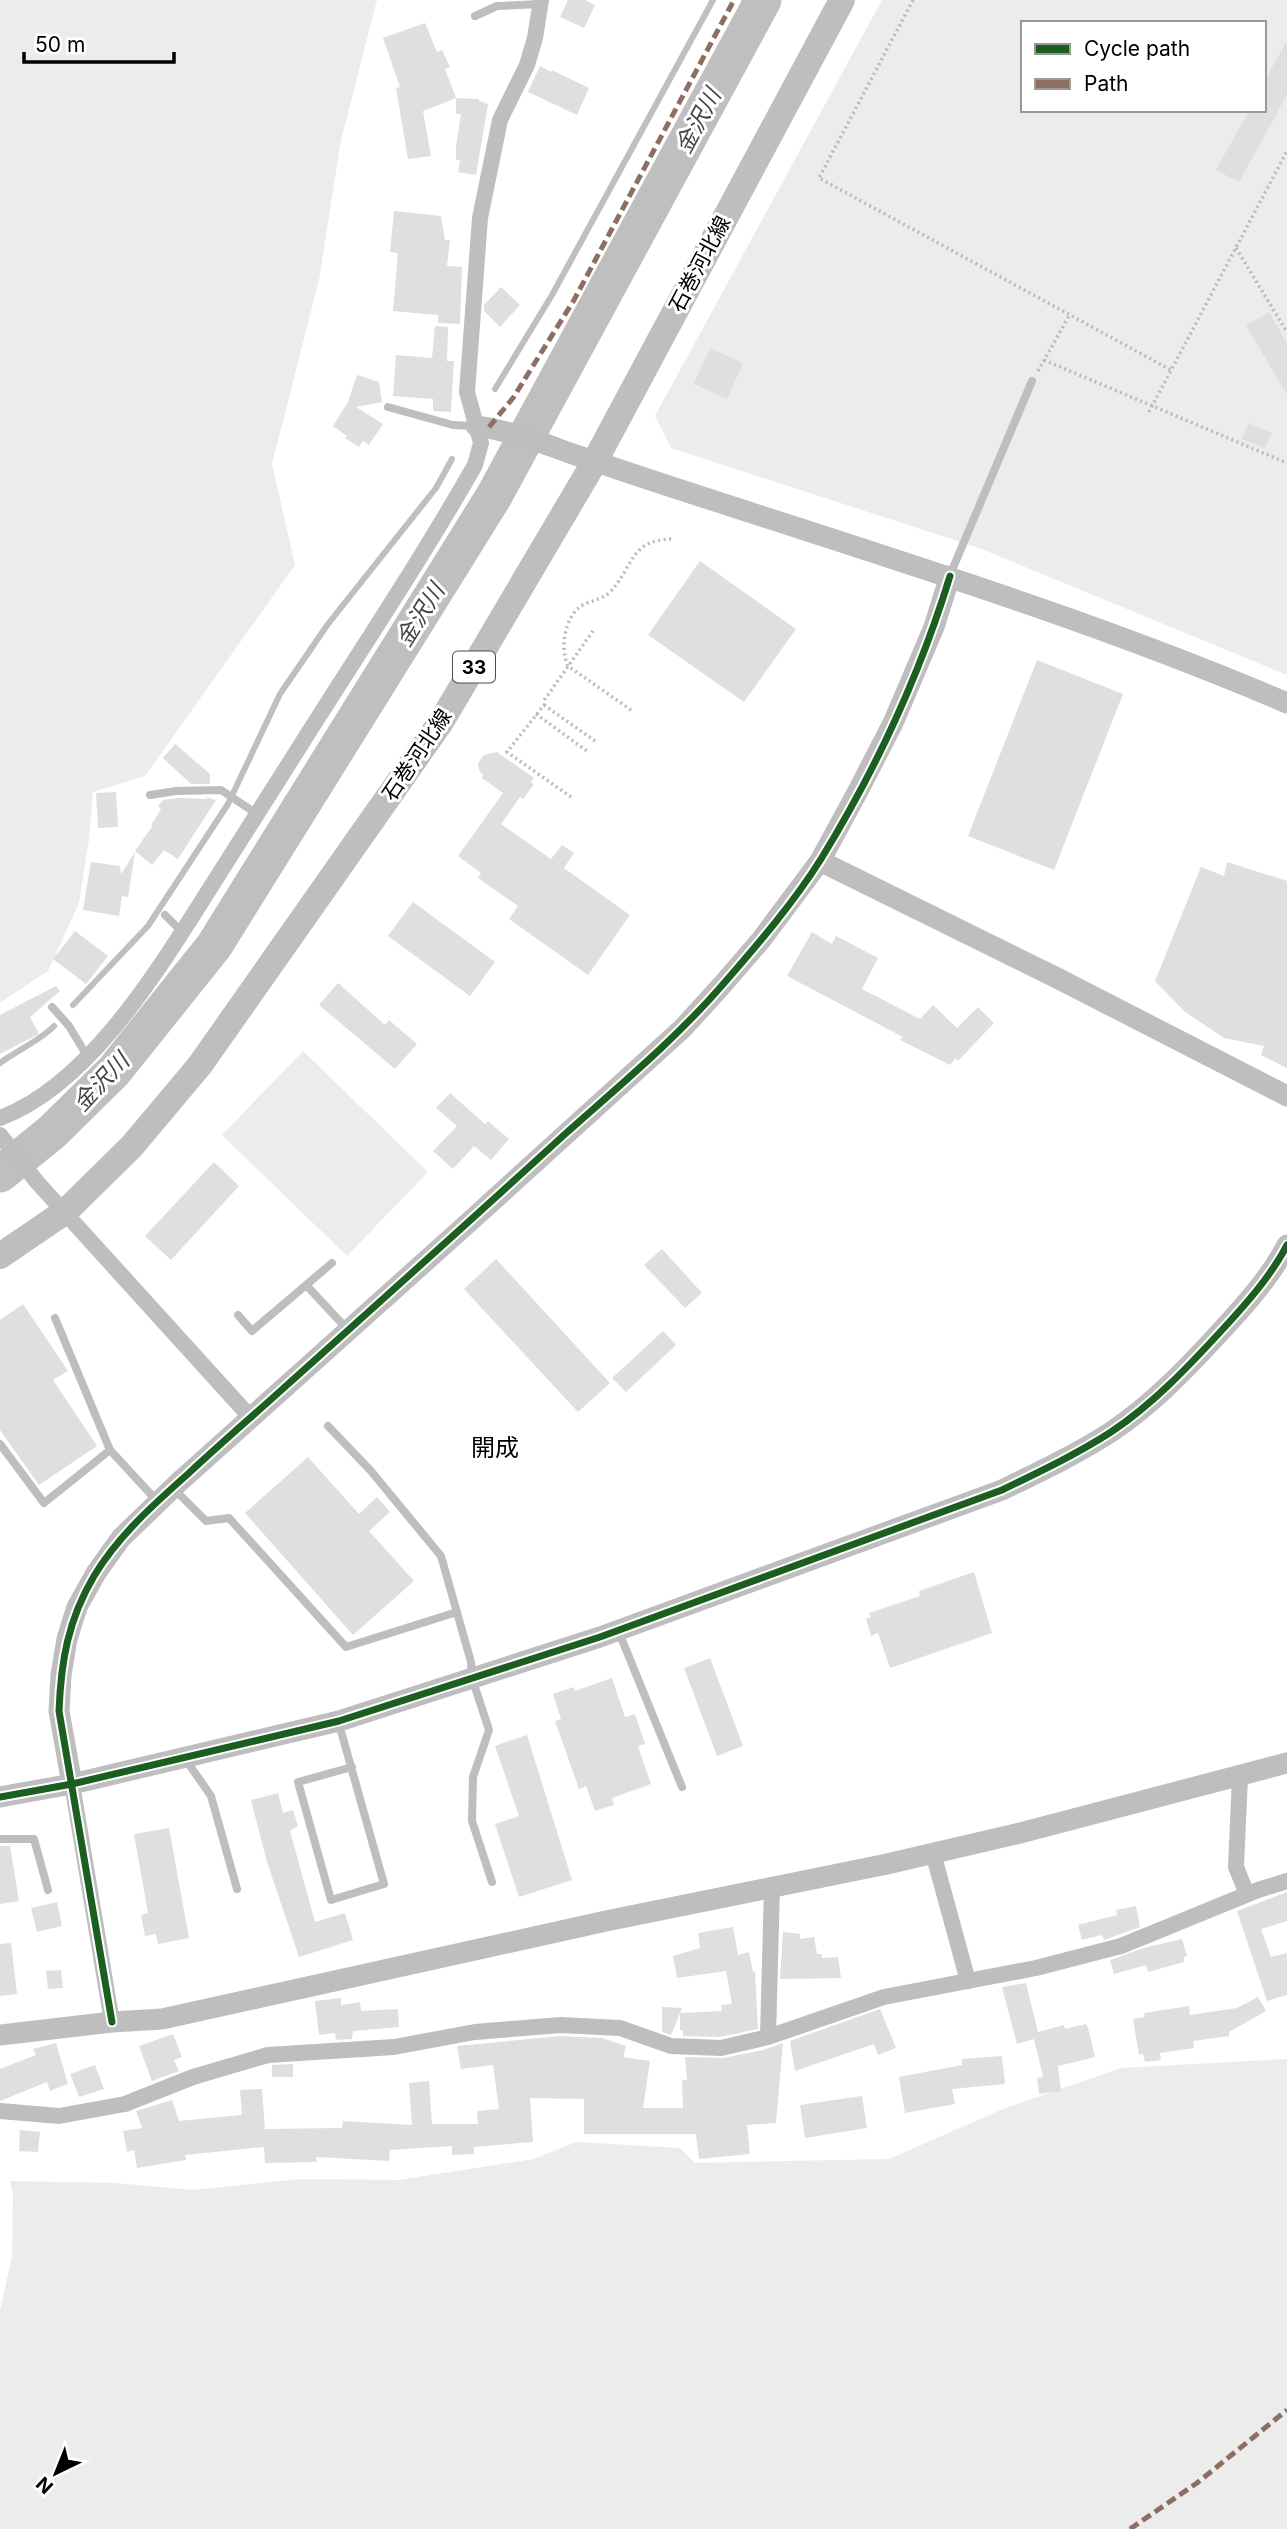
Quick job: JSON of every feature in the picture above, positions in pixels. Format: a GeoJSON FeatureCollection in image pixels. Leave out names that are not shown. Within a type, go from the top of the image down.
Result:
{"type":"FeatureCollection","features":[{"type":"Feature","properties":{"kind":"main road","name":"石巻河北線"},"geometry":{"type":"LineString","coordinates":[[0,1256],[66,1211],[132,1146],[200,1065],[441,722],[595,461],[842,0]]}},
{"type":"Feature","properties":{"kind":"street"},"geometry":{"type":"LineString","coordinates":[[0,1118],[57,1086],[87,1056],[141,991],[182,932],[387,611],[475,465],[481,443],[467,392],[480,218],[500,120],[527,65],[536,38],[541,2]]}},
{"type":"Feature","properties":{"kind":"street"},"geometry":{"type":"LineString","coordinates":[[476,426],[500,430],[553,446],[716,502],[950,576],[1118,634],[1287,704]]}},
{"type":"Feature","properties":{"kind":"street"},"geometry":{"type":"LineString","coordinates":[[112,2022],[59,1711],[61,1675],[77,1606],[96,1573],[121,1538],[165,1495],[682,1028],[761,940],[820,861],[893,723],[934,627],[950,576]]}},
{"type":"Feature","properties":{"kind":"street"},"geometry":{"type":"LineString","coordinates":[[820,861],[1287,1096]]}},
{"type":"Feature","properties":{"kind":"street"},"geometry":{"type":"LineString","coordinates":[[0,1135],[37,1182],[251,1418]]}},
{"type":"Feature","properties":{"kind":"street"},"geometry":{"type":"LineString","coordinates":[[0,1797],[72,1784],[338,1721],[618,1630],[1002,1490],[1064,1460],[1112,1431],[1174,1381],[1240,1310],[1277,1265],[1287,1245]]}},
{"type":"Feature","properties":{"kind":"street"},"geometry":{"type":"LineString","coordinates":[[0,2035],[162,2019],[933,1853],[1287,1763]]}},
{"type":"Feature","properties":{"kind":"street"},"geometry":{"type":"LineString","coordinates":[[1240,1776],[1236,1867],[1247,1894]]}},
{"type":"Feature","properties":{"kind":"street"},"geometry":{"type":"LineString","coordinates":[[933,1853],[968,1981]]}},
{"type":"Feature","properties":{"kind":"street"},"geometry":{"type":"LineString","coordinates":[[0,2111],[59,2116],[125,2104],[193,2077],[268,2054],[394,2047],[475,2032],[561,2025],[620,2028],[671,2046],[721,2048],[768,2037],[884,1997],[1036,1968],[1121,1946],[1247,1894],[1287,1881]]}},
{"type":"Feature","properties":{"kind":"street"},"geometry":{"type":"LineString","coordinates":[[768,2037],[772,1886]]}},
{"type":"Feature","properties":{"kind":"lane"},"geometry":{"type":"LineString","coordinates":[[475,16],[498,6],[541,2]]}},
{"type":"Feature","properties":{"kind":"lane"},"geometry":{"type":"LineString","coordinates":[[950,576],[1032,381]]}},
{"type":"Feature","properties":{"kind":"lane"},"geometry":{"type":"LineString","coordinates":[[388,408],[453,425],[476,426]]}},
{"type":"Feature","properties":{"kind":"lane"},"geometry":{"type":"LineString","coordinates":[[150,795],[176,791],[221,790],[257,814]]}},
{"type":"Feature","properties":{"kind":"lane"},"geometry":{"type":"LineString","coordinates":[[165,915],[182,932]]}},
{"type":"Feature","properties":{"kind":"lane"},"geometry":{"type":"LineString","coordinates":[[51,1007],[69,1026],[87,1056]]}},
{"type":"Feature","properties":{"kind":"lane"},"geometry":{"type":"LineString","coordinates":[[238,1315],[252,1331],[332,1263]]}},
{"type":"Feature","properties":{"kind":"lane"},"geometry":{"type":"LineString","coordinates":[[307,1286],[348,1330]]}},
{"type":"Feature","properties":{"kind":"lane"},"geometry":{"type":"LineString","coordinates":[[55,1318],[110,1450],[165,1495],[206,1521],[229,1518],[346,1647],[457,1612]]}},
{"type":"Feature","properties":{"kind":"lane"},"geometry":{"type":"LineString","coordinates":[[328,1426],[371,1471],[441,1556],[471,1662],[472,1678],[489,1730],[473,1777],[472,1821],[492,1882]]}},
{"type":"Feature","properties":{"kind":"lane"},"geometry":{"type":"LineString","coordinates":[[0,1444],[44,1503],[110,1450]]}},
{"type":"Feature","properties":{"kind":"lane"},"geometry":{"type":"LineString","coordinates":[[618,1630],[682,1787]]}},
{"type":"Feature","properties":{"kind":"lane"},"geometry":{"type":"LineString","coordinates":[[338,1721],[352,1768],[384,1884],[331,1900],[298,1782],[352,1768]]}},
{"type":"Feature","properties":{"kind":"lane"},"geometry":{"type":"LineString","coordinates":[[185,1757],[211,1796],[237,1889]]}},
{"type":"Feature","properties":{"kind":"lane"},"geometry":{"type":"LineString","coordinates":[[0,1839],[34,1839],[47,1890]]}},
{"type":"Feature","properties":{"kind":"path"},"geometry":{"type":"LineString","coordinates":[[913,0],[819,178],[1171,370]]}},
{"type":"Feature","properties":{"kind":"path"},"geometry":{"type":"LineString","coordinates":[[1149,412],[1287,151]]}},
{"type":"Feature","properties":{"kind":"path"},"geometry":{"type":"LineString","coordinates":[[1236,248],[1287,332]]}},
{"type":"Feature","properties":{"kind":"path"},"geometry":{"type":"LineString","coordinates":[[1032,381],[1070,314]]}},
{"type":"Feature","properties":{"kind":"path"},"geometry":{"type":"LineString","coordinates":[[1044,360],[1287,463]]}},
{"type":"Feature","properties":{"kind":"path"},"geometry":{"type":"LineString","coordinates":[[631,710],[568,666],[564,657],[566,630],[579,607],[608,594],[635,553],[643,546],[653,540],[672,539]]}},
{"type":"Feature","properties":{"kind":"path"},"geometry":{"type":"LineString","coordinates":[[571,797],[507,751],[544,705],[593,631]]}},
{"type":"Feature","properties":{"kind":"path"},"geometry":{"type":"LineString","coordinates":[[544,705],[595,741]]}},
{"type":"Feature","properties":{"kind":"path"},"geometry":{"type":"LineString","coordinates":[[536,714],[587,751]]}},
{"type":"Feature","properties":{"kind":"shaded area"},"geometry":{"type":"Polygon","coordinates":[[[0,0],[377,0],[341,140],[319,280],[272,464],[295,565],[145,776],[93,792],[79,903],[48,971],[0,1003],[0,0]]]}},
{"type":"Feature","properties":{"kind":"shaded area"},"geometry":{"type":"Polygon","coordinates":[[[882,0],[1287,0],[1287,675],[979,548],[671,448],[655,416],[882,0]]]}},
{"type":"Feature","properties":{"kind":"shaded area"},"geometry":{"type":"Polygon","coordinates":[[[303,1051],[428,1172],[347,1256],[222,1135],[303,1051]]]}},
{"type":"Feature","properties":{"kind":"shaded area"},"geometry":{"type":"Polygon","coordinates":[[[1287,2059],[1287,2529],[0,2529],[0,2311],[12,2256],[13,2193],[10,2181],[116,2183],[192,2190],[299,2179],[398,2180],[534,2159],[576,2142],[680,2148],[695,2163],[889,2159],[1003,2109],[1121,2068],[1287,2059]]]}},
{"type":"Feature","properties":{"kind":"building"},"geometry":{"type":"Polygon","coordinates":[[[568,0],[585,0],[595,5],[584,28],[560,17],[568,0]]]}},
{"type":"Feature","properties":{"kind":"building"},"geometry":{"type":"Polygon","coordinates":[[[425,23],[437,52],[442,50],[450,67],[445,69],[456,98],[423,111],[431,156],[408,159],[396,88],[400,87],[383,38],[425,23]]]}},
{"type":"Feature","properties":{"kind":"building"},"geometry":{"type":"Polygon","coordinates":[[[1287,41],[1287,95],[1239,182],[1216,170],[1248,112],[1266,112],[1266,78],[1287,41]]]}},
{"type":"Feature","properties":{"kind":"building"},"geometry":{"type":"Polygon","coordinates":[[[540,66],[589,88],[577,115],[528,92],[540,66]]]}},
{"type":"Feature","properties":{"kind":"building"},"geometry":{"type":"Polygon","coordinates":[[[456,98],[479,99],[488,104],[476,175],[458,172],[460,160],[456,160],[456,146],[461,114],[456,114],[456,98]]]}},
{"type":"Feature","properties":{"kind":"building"},"geometry":{"type":"Polygon","coordinates":[[[394,211],[441,216],[445,240],[450,240],[447,266],[462,267],[460,324],[438,323],[438,315],[393,311],[398,253],[390,252],[394,211]]]}},
{"type":"Feature","properties":{"kind":"building"},"geometry":{"type":"Polygon","coordinates":[[[501,287],[520,305],[500,327],[484,311],[484,305],[501,287]]]}},
{"type":"Feature","properties":{"kind":"building"},"geometry":{"type":"Polygon","coordinates":[[[1269,312],[1287,343],[1287,395],[1246,325],[1269,312]]]}},
{"type":"Feature","properties":{"kind":"building"},"geometry":{"type":"Polygon","coordinates":[[[435,326],[448,327],[447,361],[454,361],[451,412],[433,411],[433,399],[393,396],[396,355],[432,358],[435,326]]]}},
{"type":"Feature","properties":{"kind":"building"},"geometry":{"type":"Polygon","coordinates":[[[710,348],[743,363],[727,399],[694,384],[710,348]]]}},
{"type":"Feature","properties":{"kind":"building"},"geometry":{"type":"Polygon","coordinates":[[[357,375],[379,382],[382,402],[356,407],[383,424],[369,445],[363,441],[359,447],[333,426],[348,402],[357,375]]]}},
{"type":"Feature","properties":{"kind":"building"},"geometry":{"type":"Polygon","coordinates":[[[1249,423],[1272,433],[1265,448],[1242,439],[1249,423]]]}},
{"type":"Feature","properties":{"kind":"building"},"geometry":{"type":"Polygon","coordinates":[[[700,561],[796,629],[744,702],[648,635],[700,561]]]}},
{"type":"Feature","properties":{"kind":"building"},"geometry":{"type":"Polygon","coordinates":[[[1037,660],[1123,694],[1054,870],[968,836],[1037,660]]]}},
{"type":"Feature","properties":{"kind":"building"},"geometry":{"type":"Polygon","coordinates":[[[175,744],[210,774],[210,784],[191,784],[163,758],[175,744]]]}},
{"type":"Feature","properties":{"kind":"building"},"geometry":{"type":"Polygon","coordinates":[[[497,752],[534,778],[531,782],[534,784],[523,799],[520,797],[501,824],[551,859],[562,845],[574,853],[564,868],[630,915],[588,975],[509,919],[518,906],[478,878],[481,873],[458,856],[503,793],[482,778],[479,770],[478,763],[484,755],[497,752]]]}},
{"type":"Feature","properties":{"kind":"building"},"geometry":{"type":"Polygon","coordinates":[[[116,792],[118,827],[98,828],[96,793],[116,792]]]}},
{"type":"Feature","properties":{"kind":"building"},"geometry":{"type":"Polygon","coordinates":[[[205,797],[216,800],[178,859],[164,850],[152,865],[135,851],[153,825],[161,809],[158,806],[163,800],[208,799],[205,797]]]}},
{"type":"Feature","properties":{"kind":"building"},"geometry":{"type":"Polygon","coordinates":[[[135,852],[128,897],[122,896],[119,916],[83,910],[91,862],[120,866],[121,874],[135,852]]]}},
{"type":"Feature","properties":{"kind":"building"},"geometry":{"type":"Polygon","coordinates":[[[1227,862],[1287,881],[1287,1068],[1261,1055],[1264,1046],[1224,1038],[1185,1012],[1155,981],[1201,867],[1224,876],[1227,862]]]}},
{"type":"Feature","properties":{"kind":"building"},"geometry":{"type":"Polygon","coordinates":[[[413,902],[495,962],[470,996],[388,936],[413,902]]]}},
{"type":"Feature","properties":{"kind":"building"},"geometry":{"type":"Polygon","coordinates":[[[75,931],[108,956],[86,984],[53,959],[75,931]]]}},
{"type":"Feature","properties":{"kind":"building"},"geometry":{"type":"Polygon","coordinates":[[[812,932],[832,944],[836,936],[878,958],[862,989],[920,1019],[933,1005],[957,1028],[978,1007],[994,1023],[958,1061],[956,1058],[950,1065],[900,1040],[903,1037],[787,976],[812,932]]]}},
{"type":"Feature","properties":{"kind":"building"},"geometry":{"type":"Polygon","coordinates":[[[338,983],[385,1025],[389,1020],[417,1044],[395,1069],[319,1005],[338,983]]]}},
{"type":"Feature","properties":{"kind":"building"},"geometry":{"type":"Polygon","coordinates":[[[56,986],[60,991],[30,1017],[39,1034],[0,1054],[0,1015],[56,986]]]}},
{"type":"Feature","properties":{"kind":"building"},"geometry":{"type":"Polygon","coordinates":[[[450,1093],[485,1124],[488,1121],[509,1139],[491,1160],[474,1146],[453,1169],[433,1151],[457,1126],[436,1108],[450,1093]]]}},
{"type":"Feature","properties":{"kind":"building"},"geometry":{"type":"Polygon","coordinates":[[[214,1162],[239,1186],[171,1260],[145,1236],[214,1162]]]}},
{"type":"Feature","properties":{"kind":"building"},"geometry":{"type":"Polygon","coordinates":[[[662,1249],[702,1293],[685,1308],[644,1265],[662,1249]]]}},
{"type":"Feature","properties":{"kind":"building"},"geometry":{"type":"Polygon","coordinates":[[[496,1259],[610,1383],[578,1412],[464,1289],[496,1259]]]}},
{"type":"Feature","properties":{"kind":"building"},"geometry":{"type":"Polygon","coordinates":[[[23,1304],[68,1371],[53,1380],[97,1446],[39,1485],[0,1430],[0,1320],[23,1304]]]}},
{"type":"Feature","properties":{"kind":"building"},"geometry":{"type":"Polygon","coordinates":[[[663,1331],[676,1345],[626,1392],[612,1378],[663,1331]]]}},
{"type":"Feature","properties":{"kind":"building"},"geometry":{"type":"Polygon","coordinates":[[[308,1457],[359,1514],[377,1497],[390,1512],[369,1531],[414,1581],[353,1635],[245,1513],[308,1457]]]}},
{"type":"Feature","properties":{"kind":"building"},"geometry":{"type":"Polygon","coordinates":[[[974,1572],[992,1633],[890,1668],[878,1633],[871,1636],[866,1619],[871,1617],[869,1613],[920,1596],[919,1591],[974,1572]]]}},
{"type":"Feature","properties":{"kind":"building"},"geometry":{"type":"Polygon","coordinates":[[[710,1658],[743,1746],[717,1756],[684,1668],[710,1658]]]}},
{"type":"Feature","properties":{"kind":"building"},"geometry":{"type":"Polygon","coordinates":[[[612,1678],[625,1717],[635,1714],[645,1744],[638,1746],[651,1784],[612,1798],[614,1805],[595,1811],[586,1786],[579,1789],[555,1721],[561,1719],[553,1694],[574,1687],[575,1691],[612,1678]]]}},
{"type":"Feature","properties":{"kind":"building"},"geometry":{"type":"Polygon","coordinates":[[[527,1735],[572,1880],[519,1897],[495,1824],[519,1816],[495,1746],[527,1735]]]}},
{"type":"Feature","properties":{"kind":"building"},"geometry":{"type":"Polygon","coordinates":[[[278,1793],[283,1813],[293,1810],[298,1826],[290,1831],[315,1922],[345,1913],[353,1940],[299,1957],[267,1862],[251,1800],[278,1793]]]}},
{"type":"Feature","properties":{"kind":"building"},"geometry":{"type":"Polygon","coordinates":[[[169,1828],[189,1938],[158,1944],[156,1934],[145,1936],[141,1915],[148,1913],[134,1834],[169,1828]]]}},
{"type":"Feature","properties":{"kind":"building"},"geometry":{"type":"Polygon","coordinates":[[[0,1846],[10,1846],[19,1901],[0,1904],[0,1846]]]}},
{"type":"Feature","properties":{"kind":"building"},"geometry":{"type":"Polygon","coordinates":[[[1287,1892],[1287,1921],[1261,1929],[1271,1957],[1287,1953],[1287,1995],[1267,2001],[1237,1911],[1287,1892]]]}},
{"type":"Feature","properties":{"kind":"building"},"geometry":{"type":"Polygon","coordinates":[[[57,1902],[62,1926],[37,1932],[31,1908],[57,1902]]]}},
{"type":"Feature","properties":{"kind":"building"},"geometry":{"type":"Polygon","coordinates":[[[1136,1906],[1140,1927],[1104,1940],[1102,1935],[1082,1940],[1078,1925],[1117,1915],[1116,1910],[1136,1906]]]}},
{"type":"Feature","properties":{"kind":"building"},"geometry":{"type":"Polygon","coordinates":[[[733,1927],[738,1955],[749,1952],[753,1972],[755,1971],[758,2029],[720,2037],[683,2036],[683,2030],[680,2030],[680,2013],[722,2011],[721,2005],[732,2004],[726,1971],[677,1978],[673,1956],[700,1948],[698,1933],[733,1927]]]}},
{"type":"Feature","properties":{"kind":"building"},"geometry":{"type":"Polygon","coordinates":[[[783,1932],[800,1934],[800,1939],[814,1937],[817,1954],[822,1954],[822,1958],[838,1957],[841,1978],[780,1979],[783,1932]]]}},
{"type":"Feature","properties":{"kind":"building"},"geometry":{"type":"Polygon","coordinates":[[[1182,1939],[1187,1956],[1184,1957],[1184,1962],[1148,1972],[1146,1965],[1114,1974],[1110,1960],[1182,1939]]]}},
{"type":"Feature","properties":{"kind":"building"},"geometry":{"type":"Polygon","coordinates":[[[11,1943],[17,1994],[0,1996],[0,1944],[11,1943]]]}},
{"type":"Feature","properties":{"kind":"building"},"geometry":{"type":"Polygon","coordinates":[[[61,1970],[63,1988],[48,1989],[46,1971],[61,1970]]]}},
{"type":"Feature","properties":{"kind":"building"},"geometry":{"type":"Polygon","coordinates":[[[1026,1983],[1038,2032],[1064,2025],[1065,2029],[1086,2024],[1088,2028],[1095,2057],[1058,2066],[1061,2091],[1039,2094],[1037,2078],[1043,2077],[1034,2039],[1017,2044],[1002,1987],[1026,1983]]]}},
{"type":"Feature","properties":{"kind":"building"},"geometry":{"type":"Polygon","coordinates":[[[1258,1997],[1266,2011],[1229,2032],[1229,2036],[1193,2041],[1194,2048],[1160,2053],[1161,2060],[1145,2062],[1143,2054],[1139,2055],[1133,2019],[1145,2017],[1144,2013],[1189,2006],[1190,2015],[1237,2008],[1258,1997]]]}},
{"type":"Feature","properties":{"kind":"building"},"geometry":{"type":"Polygon","coordinates":[[[341,1998],[341,2005],[360,2002],[361,2011],[398,2009],[399,2027],[353,2031],[352,2039],[336,2040],[335,2033],[319,2035],[315,2001],[341,1998]]]}},
{"type":"Feature","properties":{"kind":"building"},"geometry":{"type":"Polygon","coordinates":[[[662,2007],[682,2008],[671,2035],[662,2032],[662,2007]]]}},
{"type":"Feature","properties":{"kind":"building"},"geometry":{"type":"Polygon","coordinates":[[[880,2009],[896,2048],[878,2055],[874,2044],[795,2071],[790,2041],[880,2009]]]}},
{"type":"Feature","properties":{"kind":"building"},"geometry":{"type":"Polygon","coordinates":[[[173,2034],[182,2057],[174,2060],[179,2071],[152,2081],[139,2046],[173,2034]]]}},
{"type":"Feature","properties":{"kind":"building"},"geometry":{"type":"Polygon","coordinates":[[[561,2036],[602,2038],[626,2046],[623,2057],[650,2061],[643,2108],[683,2108],[682,2080],[687,2080],[685,2057],[723,2058],[783,2043],[776,2123],[747,2125],[750,2154],[699,2159],[696,2134],[584,2134],[584,2099],[530,2098],[533,2142],[474,2147],[474,2154],[452,2155],[452,2146],[390,2150],[389,2161],[316,2157],[317,2162],[265,2163],[264,2147],[185,2155],[186,2160],[137,2168],[134,2150],[127,2152],[123,2131],[142,2128],[136,2111],[172,2100],[179,2121],[242,2115],[240,2090],[262,2089],[265,2129],[342,2128],[343,2121],[412,2125],[409,2083],[429,2081],[432,2124],[478,2124],[477,2111],[499,2109],[493,2065],[461,2069],[457,2046],[561,2036]]]}},
{"type":"Feature","properties":{"kind":"building"},"geometry":{"type":"Polygon","coordinates":[[[56,2043],[68,2084],[50,2091],[47,2082],[0,2101],[0,2069],[36,2055],[33,2049],[56,2043]]]}},
{"type":"Feature","properties":{"kind":"building"},"geometry":{"type":"Polygon","coordinates":[[[1002,2056],[1005,2084],[952,2089],[955,2104],[905,2113],[899,2077],[962,2065],[962,2059],[1002,2056]]]}},
{"type":"Feature","properties":{"kind":"building"},"geometry":{"type":"Polygon","coordinates":[[[293,2064],[293,2077],[272,2077],[272,2065],[293,2064]]]}},
{"type":"Feature","properties":{"kind":"building"},"geometry":{"type":"Polygon","coordinates":[[[95,2065],[104,2089],[79,2097],[70,2074],[95,2065]]]}},
{"type":"Feature","properties":{"kind":"building"},"geometry":{"type":"Polygon","coordinates":[[[862,2096],[867,2128],[805,2138],[800,2105],[862,2096]]]}},
{"type":"Feature","properties":{"kind":"building"},"geometry":{"type":"Polygon","coordinates":[[[20,2130],[40,2132],[38,2152],[19,2151],[20,2130]]]}},
{"type":"Feature","properties":{"kind":"waterway"},"geometry":{"type":"LineString","coordinates":[[495,389],[552,295],[713,0]]}},
{"type":"Feature","properties":{"kind":"waterway","name":"金沢川"},"geometry":{"type":"LineString","coordinates":[[0,1174],[52,1132],[114,1071],[214,946],[494,496],[763,0]]}},
{"type":"Feature","properties":{"kind":"waterway"},"geometry":{"type":"LineString","coordinates":[[73,1005],[148,926],[228,804],[280,694],[328,624],[436,488],[452,459]]}},
{"type":"Feature","properties":{"kind":"waterway"},"geometry":{"type":"LineString","coordinates":[[0,1063],[54,1026]]}},
{"type":"Feature","properties":{"kind":"marked path"},"geometry":{"type":"LineString","coordinates":[[489,427],[513,398],[574,300],[734,0]]}},
{"type":"Feature","properties":{"kind":"marked path"},"geometry":{"type":"LineString","coordinates":[[1130,2529],[1197,2483],[1287,2410]]}},
{"type":"Feature","properties":{"kind":"cycle path"},"geometry":{"type":"LineString","coordinates":[[112,2022],[59,1711],[62,1675],[72,1625],[94,1576],[114,1547],[150,1509],[647,1061],[707,1003],[751,952],[811,875],[878,757],[925,649],[950,576]]}},
{"type":"Feature","properties":{"kind":"cycle path"},"geometry":{"type":"LineString","coordinates":[[0,1797],[72,1784],[339,1721],[600,1637],[1002,1490],[1098,1440],[1156,1397],[1249,1300],[1287,1245]]}},
{"type":"Feature","properties":{"kind":"district","name":"開成"},"geometry":{"type":"Point","coordinates":[495,1448]}}]}
